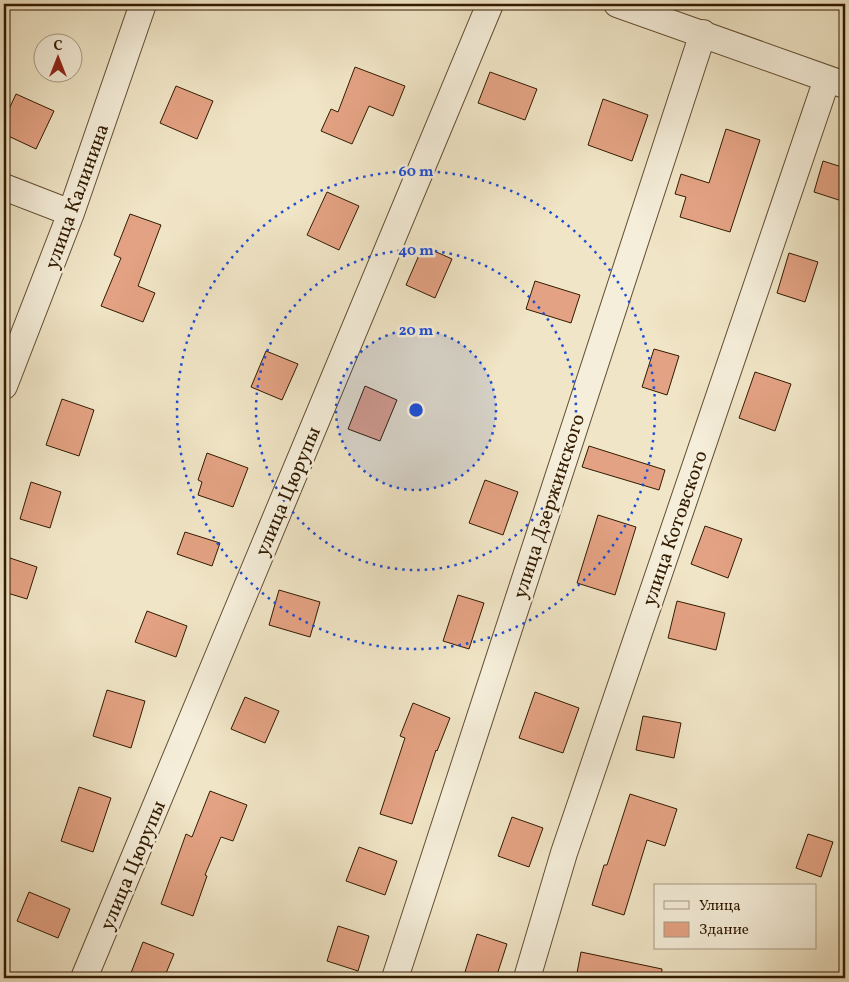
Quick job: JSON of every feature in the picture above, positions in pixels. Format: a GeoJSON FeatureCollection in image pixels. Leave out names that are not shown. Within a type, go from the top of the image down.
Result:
{"type":"FeatureCollection","features":[{"type":"Feature","properties":{"kind":"street","name":"улица Калинина"},"geometry":{"type":"LineString","coordinates":[[4,386],[71,213],[142,4]]}},
{"type":"Feature","properties":{"kind":"street","name":"улица Цюрупы"},"geometry":{"type":"LineString","coordinates":[[84,978],[490,4]]}},
{"type":"Feature","properties":{"kind":"street"},"geometry":{"type":"LineString","coordinates":[[616,4],[703,33],[836,82]]}},
{"type":"Feature","properties":{"kind":"street","name":"улица Дзержинского"},"geometry":{"type":"LineString","coordinates":[[395,978],[703,33]]}},
{"type":"Feature","properties":{"kind":"street","name":"улица Котовского"},"geometry":{"type":"LineString","coordinates":[[528,978],[564,853],[836,82]]}},
{"type":"Feature","properties":{"kind":"street"},"geometry":{"type":"LineString","coordinates":[[4,187],[71,213]]}},
{"type":"Feature","properties":{"kind":"building"},"geometry":{"type":"Polygon","coordinates":[[[355,67],[405,86],[393,116],[369,106],[352,144],[321,131],[331,109],[338,112],[355,67]]]}},
{"type":"Feature","properties":{"kind":"building"},"geometry":{"type":"Polygon","coordinates":[[[490,72],[537,89],[525,120],[478,103],[490,72]]]}},
{"type":"Feature","properties":{"kind":"building"},"geometry":{"type":"Polygon","coordinates":[[[176,86],[213,101],[197,139],[160,123],[176,86]]]}},
{"type":"Feature","properties":{"kind":"building"},"geometry":{"type":"Polygon","coordinates":[[[16,94],[54,111],[36,149],[4,134],[4,120],[16,94]]]}},
{"type":"Feature","properties":{"kind":"building"},"geometry":{"type":"Polygon","coordinates":[[[603,99],[648,115],[632,161],[588,145],[603,99]]]}},
{"type":"Feature","properties":{"kind":"building"},"geometry":{"type":"Polygon","coordinates":[[[726,129],[760,140],[730,232],[680,217],[686,197],[675,194],[681,174],[709,183],[726,129]]]}},
{"type":"Feature","properties":{"kind":"building"},"geometry":{"type":"Polygon","coordinates":[[[823,161],[845,168],[845,202],[814,192],[823,161]]]}},
{"type":"Feature","properties":{"kind":"building"},"geometry":{"type":"Polygon","coordinates":[[[327,192],[359,206],[339,250],[307,235],[327,192]]]}},
{"type":"Feature","properties":{"kind":"building"},"geometry":{"type":"Polygon","coordinates":[[[130,214],[161,225],[138,286],[155,293],[143,322],[101,306],[121,258],[114,255],[130,214]]]}},
{"type":"Feature","properties":{"kind":"building"},"geometry":{"type":"Polygon","coordinates":[[[423,246],[452,259],[435,298],[406,285],[423,246]]]}},
{"type":"Feature","properties":{"kind":"building"},"geometry":{"type":"Polygon","coordinates":[[[789,253],[818,262],[805,302],[777,293],[789,253]]]}},
{"type":"Feature","properties":{"kind":"building"},"geometry":{"type":"Polygon","coordinates":[[[535,281],[580,295],[571,323],[526,309],[535,281]]]}},
{"type":"Feature","properties":{"kind":"building"},"geometry":{"type":"Polygon","coordinates":[[[654,349],[679,356],[667,395],[642,387],[654,349]]]}},
{"type":"Feature","properties":{"kind":"building"},"geometry":{"type":"Polygon","coordinates":[[[266,351],[298,364],[282,400],[251,387],[266,351]]]}},
{"type":"Feature","properties":{"kind":"building"},"geometry":{"type":"Polygon","coordinates":[[[755,372],[791,384],[775,431],[739,418],[755,372]]]}},
{"type":"Feature","properties":{"kind":"building"},"geometry":{"type":"Polygon","coordinates":[[[365,386],[397,400],[380,441],[348,429],[365,386]]]}},
{"type":"Feature","properties":{"kind":"building"},"geometry":{"type":"Polygon","coordinates":[[[62,399],[94,410],[79,456],[46,445],[62,399]]]}},
{"type":"Feature","properties":{"kind":"building"},"geometry":{"type":"Polygon","coordinates":[[[589,446],[665,470],[659,490],[582,467],[589,446]]]}},
{"type":"Feature","properties":{"kind":"building"},"geometry":{"type":"Polygon","coordinates":[[[207,453],[248,468],[233,507],[198,495],[202,482],[198,480],[207,453]]]}},
{"type":"Feature","properties":{"kind":"building"},"geometry":{"type":"Polygon","coordinates":[[[485,480],[518,492],[503,535],[469,523],[485,480]]]}},
{"type":"Feature","properties":{"kind":"building"},"geometry":{"type":"Polygon","coordinates":[[[31,482],[61,492],[50,528],[20,519],[31,482]]]}},
{"type":"Feature","properties":{"kind":"building"},"geometry":{"type":"Polygon","coordinates":[[[598,515],[636,527],[615,595],[577,583],[598,515]]]}},
{"type":"Feature","properties":{"kind":"building"},"geometry":{"type":"Polygon","coordinates":[[[705,526],[742,539],[728,578],[691,564],[705,526]]]}},
{"type":"Feature","properties":{"kind":"building"},"geometry":{"type":"Polygon","coordinates":[[[185,532],[220,543],[212,566],[177,554],[185,532]]]}},
{"type":"Feature","properties":{"kind":"building"},"geometry":{"type":"Polygon","coordinates":[[[4,556],[37,567],[27,599],[4,592],[4,556]]]}},
{"type":"Feature","properties":{"kind":"building"},"geometry":{"type":"Polygon","coordinates":[[[279,590],[320,602],[310,637],[269,625],[279,590]]]}},
{"type":"Feature","properties":{"kind":"building"},"geometry":{"type":"Polygon","coordinates":[[[458,595],[484,603],[469,649],[443,641],[458,595]]]}},
{"type":"Feature","properties":{"kind":"building"},"geometry":{"type":"Polygon","coordinates":[[[677,601],[725,613],[716,650],[668,638],[677,601]]]}},
{"type":"Feature","properties":{"kind":"building"},"geometry":{"type":"Polygon","coordinates":[[[147,611],[187,626],[176,657],[135,642],[147,611]]]}},
{"type":"Feature","properties":{"kind":"building"},"geometry":{"type":"Polygon","coordinates":[[[107,690],[145,701],[131,748],[93,736],[107,690]]]}},
{"type":"Feature","properties":{"kind":"building"},"geometry":{"type":"Polygon","coordinates":[[[535,692],[579,708],[563,753],[519,738],[535,692]]]}},
{"type":"Feature","properties":{"kind":"building"},"geometry":{"type":"Polygon","coordinates":[[[245,697],[279,711],[265,743],[231,729],[245,697]]]}},
{"type":"Feature","properties":{"kind":"building"},"geometry":{"type":"Polygon","coordinates":[[[413,703],[450,718],[436,750],[412,824],[380,814],[405,738],[400,736],[413,703]]]}},
{"type":"Feature","properties":{"kind":"building"},"geometry":{"type":"Polygon","coordinates":[[[643,716],[681,723],[674,758],[636,750],[643,716]]]}},
{"type":"Feature","properties":{"kind":"building"},"geometry":{"type":"Polygon","coordinates":[[[79,787],[111,798],[93,852],[61,841],[79,787]]]}},
{"type":"Feature","properties":{"kind":"building"},"geometry":{"type":"Polygon","coordinates":[[[210,791],[247,805],[233,841],[221,837],[205,875],[207,876],[193,916],[161,904],[186,834],[192,837],[210,791]]]}},
{"type":"Feature","properties":{"kind":"building"},"geometry":{"type":"Polygon","coordinates":[[[630,794],[677,809],[665,846],[647,840],[624,915],[592,905],[604,865],[607,865],[630,794]]]}},
{"type":"Feature","properties":{"kind":"building"},"geometry":{"type":"Polygon","coordinates":[[[512,817],[543,828],[529,867],[498,856],[512,817]]]}},
{"type":"Feature","properties":{"kind":"building"},"geometry":{"type":"Polygon","coordinates":[[[808,834],[833,842],[821,877],[796,868],[808,834]]]}},
{"type":"Feature","properties":{"kind":"building"},"geometry":{"type":"Polygon","coordinates":[[[359,847],[397,861],[385,895],[346,881],[359,847]]]}},
{"type":"Feature","properties":{"kind":"building"},"geometry":{"type":"Polygon","coordinates":[[[29,892],[70,909],[58,938],[17,921],[29,892]]]}},
{"type":"Feature","properties":{"kind":"building"},"geometry":{"type":"Polygon","coordinates":[[[338,926],[369,936],[358,971],[327,961],[338,926]]]}},
{"type":"Feature","properties":{"kind":"building"},"geometry":{"type":"Polygon","coordinates":[[[477,934],[507,944],[496,978],[486,978],[465,972],[477,934]]]}},
{"type":"Feature","properties":{"kind":"building"},"geometry":{"type":"Polygon","coordinates":[[[143,942],[174,954],[164,978],[129,978],[143,942]]]}},
{"type":"Feature","properties":{"kind":"building"},"geometry":{"type":"Polygon","coordinates":[[[581,952],[662,969],[661,978],[576,978],[581,952]]]}}]}
